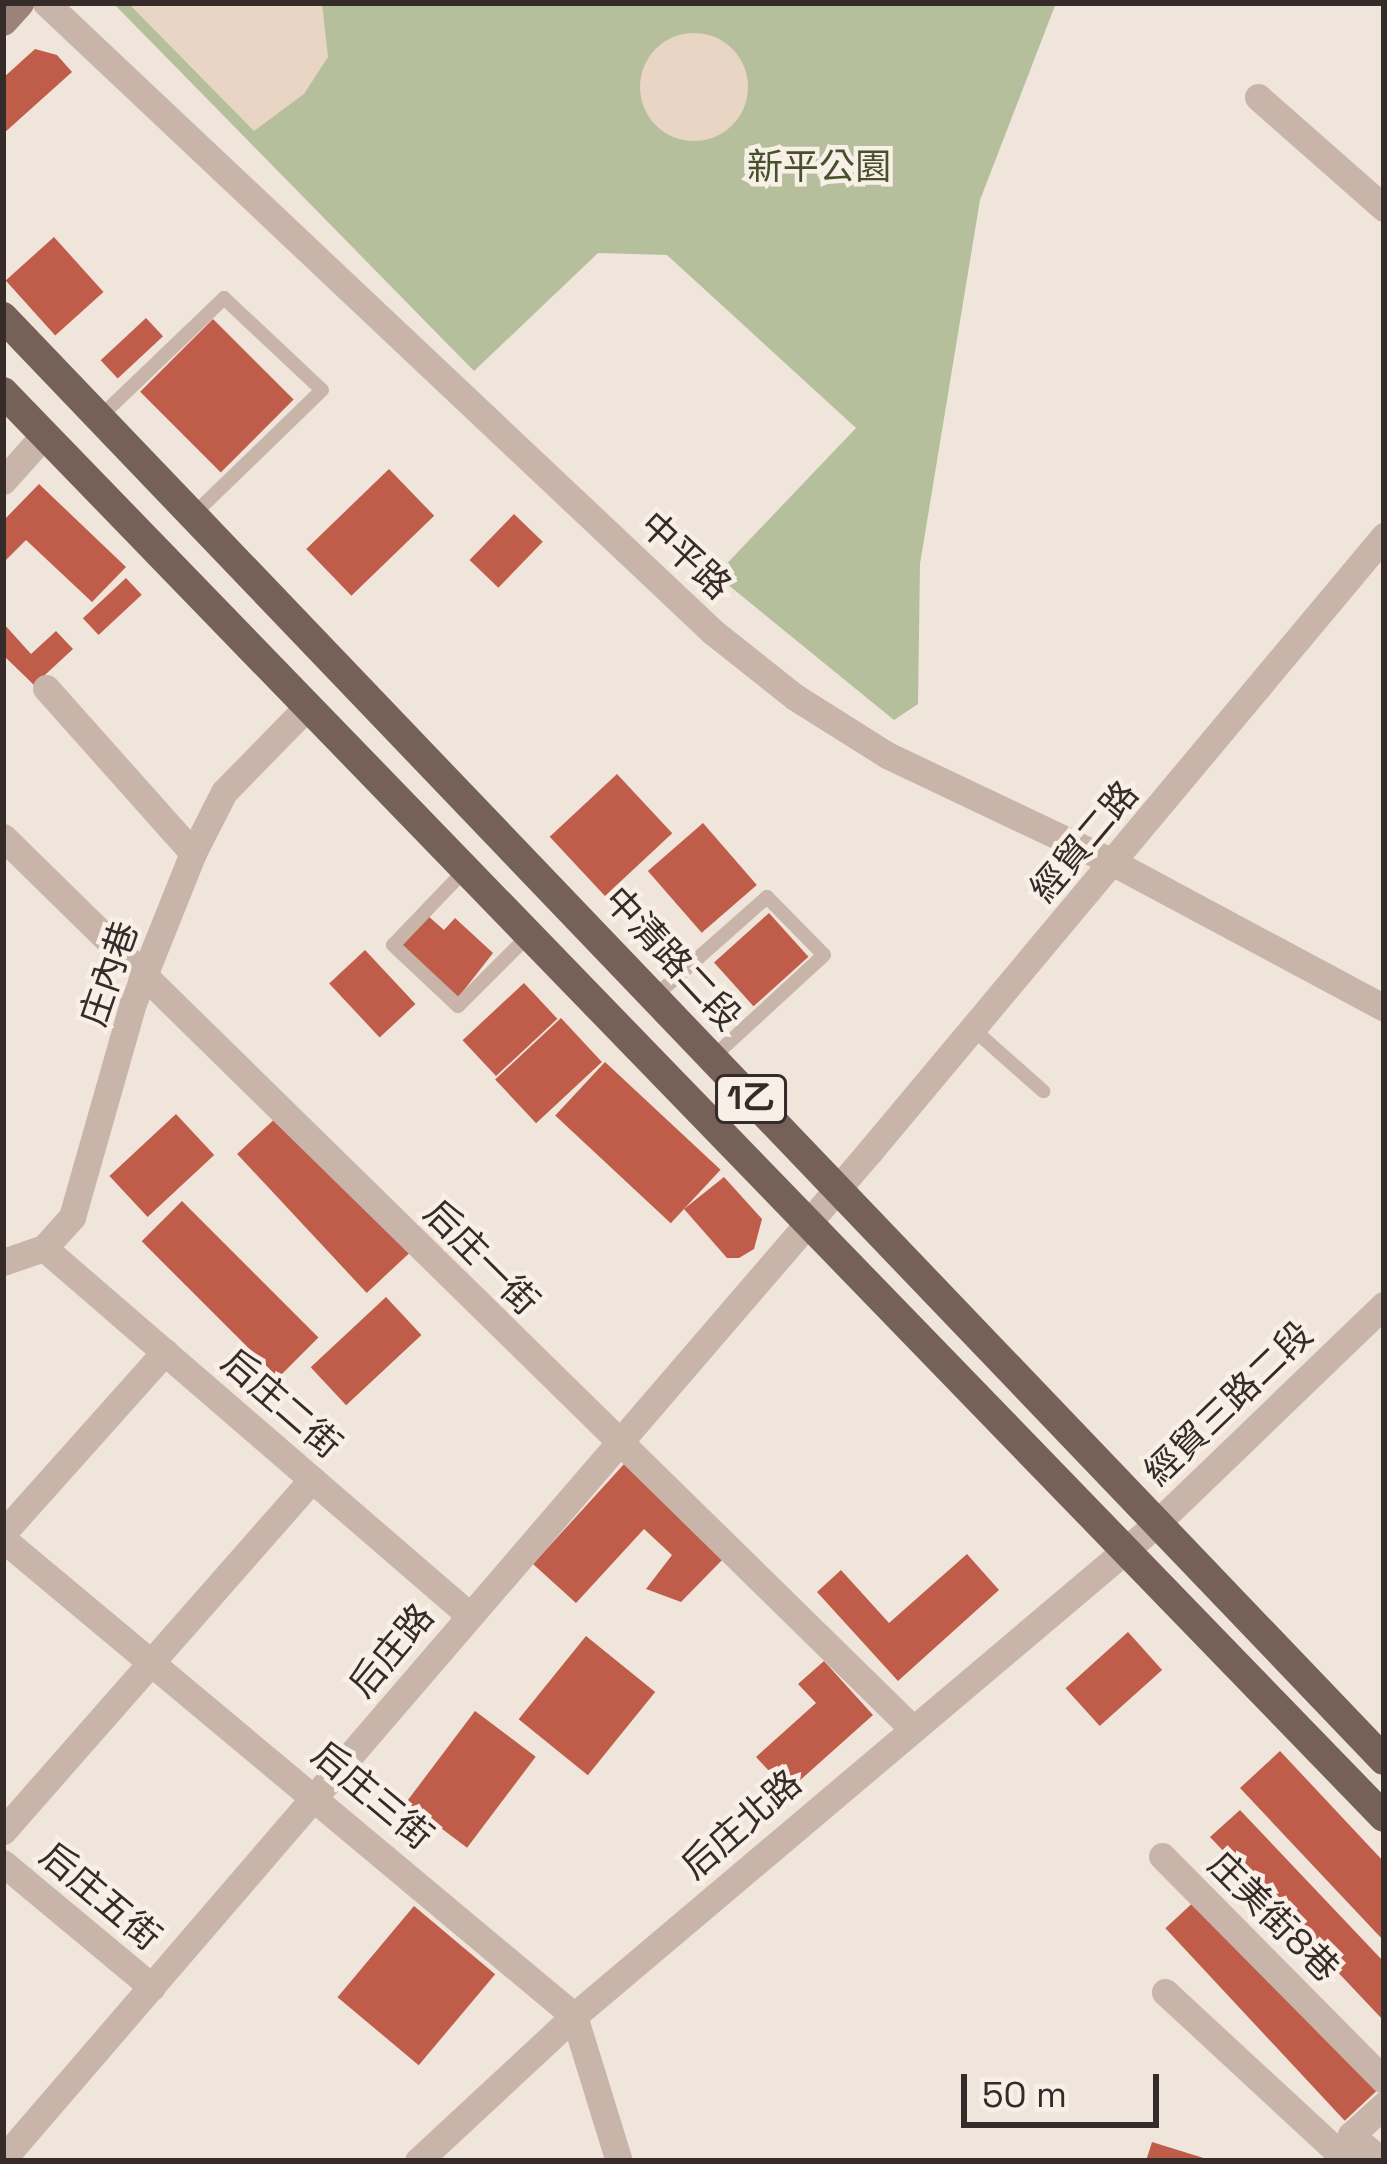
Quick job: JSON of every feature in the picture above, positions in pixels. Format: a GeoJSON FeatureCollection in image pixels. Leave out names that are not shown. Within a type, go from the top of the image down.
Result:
{"type":"FeatureCollection","features":[{"type":"Feature","properties":{"kind":"main road","name":"中清路二段"},"geometry":{"type":"LineString","coordinates":[[3,317],[1154,1526],[1384,1760]]}},
{"type":"Feature","properties":{"kind":"main road","name":"1乙"},"geometry":{"type":"LineString","coordinates":[[3,392],[530,933],[1121,1551],[1384,1817]]}},
{"type":"Feature","properties":{"kind":"street"},"geometry":{"type":"LineString","coordinates":[[3,21],[19,3]]}},
{"type":"Feature","properties":{"kind":"street","name":"中平路"},"geometry":{"type":"LineString","coordinates":[[46,3],[713,632],[794,697],[887,754],[1114,863],[1384,1008]]}},
{"type":"Feature","properties":{"kind":"street"},"geometry":{"type":"LineString","coordinates":[[1258,97],[1384,208]]}},
{"type":"Feature","properties":{"kind":"street"},"geometry":{"type":"LineString","coordinates":[[3,481],[44,435]]}},
{"type":"Feature","properties":{"kind":"street","name":"經貿二路"},"geometry":{"type":"LineString","coordinates":[[836,1190],[1384,536]]}},
{"type":"Feature","properties":{"kind":"street"},"geometry":{"type":"LineString","coordinates":[[46,688],[194,854]]}},
{"type":"Feature","properties":{"kind":"street","name":"庄內巷"},"geometry":{"type":"LineString","coordinates":[[44,1248],[87,1186],[143,975],[224,791],[307,707]]}},
{"type":"Feature","properties":{"kind":"street","name":"后庄一街"},"geometry":{"type":"LineString","coordinates":[[3,837],[912,1728]]}},
{"type":"Feature","properties":{"kind":"street","name":"后庄路"},"geometry":{"type":"LineString","coordinates":[[3,2159],[836,1190]]}},
{"type":"Feature","properties":{"kind":"street"},"geometry":{"type":"LineString","coordinates":[[3,1262],[44,1248]]}},
{"type":"Feature","properties":{"kind":"street","name":"后庄二街"},"geometry":{"type":"LineString","coordinates":[[44,1248],[470,1615]]}},
{"type":"Feature","properties":{"kind":"street","name":"經貿三路二段"},"geometry":{"type":"LineString","coordinates":[[1121,1551],[1154,1526],[1384,1305]]}},
{"type":"Feature","properties":{"kind":"street"},"geometry":{"type":"LineString","coordinates":[[3,1536],[165,1352]]}},
{"type":"Feature","properties":{"kind":"street"},"geometry":{"type":"LineString","coordinates":[[3,1832],[312,1479]]}},
{"type":"Feature","properties":{"kind":"street","name":"后庄三街"},"geometry":{"type":"LineString","coordinates":[[3,1536],[574,2015]]}},
{"type":"Feature","properties":{"kind":"street","name":"后庄北路"},"geometry":{"type":"LineString","coordinates":[[418,2161],[574,2015],[1121,1551]]}},
{"type":"Feature","properties":{"kind":"street","name":"庄美街8巷"},"geometry":{"type":"LineString","coordinates":[[1162,1856],[1384,2080]]}},
{"type":"Feature","properties":{"kind":"street","name":"后庄五街"},"geometry":{"type":"LineString","coordinates":[[3,1863],[152,1987]]}},
{"type":"Feature","properties":{"kind":"street"},"geometry":{"type":"LineString","coordinates":[[1166,1992],[1344,2151],[1382,2161]]}},
{"type":"Feature","properties":{"kind":"street"},"geometry":{"type":"LineString","coordinates":[[574,2015],[614,2160]]}},
{"type":"Feature","properties":{"kind":"street"},"geometry":{"type":"LineString","coordinates":[[1344,2151],[1384,2105]]}},
{"type":"Feature","properties":{"kind":"lane"},"geometry":{"type":"LineString","coordinates":[[100,417],[224,298],[322,390],[194,514]]}},
{"type":"Feature","properties":{"kind":"lane"},"geometry":{"type":"LineString","coordinates":[[466,868],[393,945],[458,1006],[530,933]]}},
{"type":"Feature","properties":{"kind":"lane"},"geometry":{"type":"LineString","coordinates":[[654,997],[767,897],[824,955],[712,1058]]}},
{"type":"Feature","properties":{"kind":"lane"},"geometry":{"type":"LineString","coordinates":[[973,1029],[1043,1091]]}},
{"type":"Feature","properties":{"kind":"green space","name":"新平公園"},"geometry":{"type":"Polygon","coordinates":[[[113,3],[1056,3],[980,200],[920,564],[918,704],[894,720],[716,575],[856,428],[667,255],[598,253],[474,371],[113,3]]]}},
{"type":"Feature","properties":{"kind":"shaded area"},"geometry":{"type":"Polygon","coordinates":[[[128,3],[322,3],[328,57],[304,94],[254,131],[128,3]]]}},
{"type":"Feature","properties":{"kind":"shaded area"},"geometry":{"type":"Polygon","coordinates":[[[694,33],[715,37],[732,49],[744,66],[748,87],[744,108],[732,125],[715,137],[694,141],[673,137],[656,125],[644,108],[640,87],[644,66],[656,49],[673,37],[694,33]]]}},
{"type":"Feature","properties":{"kind":"building"},"geometry":{"type":"Polygon","coordinates":[[[35,49],[57,55],[72,72],[3,134],[3,78],[35,49]]]}},
{"type":"Feature","properties":{"kind":"building"},"geometry":{"type":"Polygon","coordinates":[[[54,237],[104,292],[55,335],[6,280],[54,237]]]}},
{"type":"Feature","properties":{"kind":"building"},"geometry":{"type":"Polygon","coordinates":[[[146,318],[163,336],[118,379],[101,360],[146,318]]]}},
{"type":"Feature","properties":{"kind":"building"},"geometry":{"type":"Polygon","coordinates":[[[213,319],[294,400],[221,472],[140,392],[213,319]]]}},
{"type":"Feature","properties":{"kind":"building"},"geometry":{"type":"Polygon","coordinates":[[[389,469],[434,516],[351,596],[306,549],[389,469]]]}},
{"type":"Feature","properties":{"kind":"building"},"geometry":{"type":"Polygon","coordinates":[[[39,484],[126,567],[92,602],[26,540],[3,563],[3,521],[39,484]]]}},
{"type":"Feature","properties":{"kind":"building"},"geometry":{"type":"Polygon","coordinates":[[[514,514],[543,542],[498,588],[470,560],[514,514]]]}},
{"type":"Feature","properties":{"kind":"building"},"geometry":{"type":"Polygon","coordinates":[[[126,578],[142,595],[99,635],[83,618],[126,578]]]}},
{"type":"Feature","properties":{"kind":"building"},"geometry":{"type":"Polygon","coordinates":[[[3,623],[31,654],[56,631],[73,649],[34,685],[3,655],[3,623]]]}},
{"type":"Feature","properties":{"kind":"building"},"geometry":{"type":"Polygon","coordinates":[[[617,774],[672,833],[605,896],[550,837],[617,774]]]}},
{"type":"Feature","properties":{"kind":"building"},"geometry":{"type":"Polygon","coordinates":[[[703,823],[757,885],[702,933],[648,871],[703,823]]]}},
{"type":"Feature","properties":{"kind":"building"},"geometry":{"type":"Polygon","coordinates":[[[769,913],[808,957],[753,1006],[714,963],[769,913]]]}},
{"type":"Feature","properties":{"kind":"building"},"geometry":{"type":"Polygon","coordinates":[[[427,915],[444,930],[455,918],[493,953],[457,999],[399,945],[427,915]]]}},
{"type":"Feature","properties":{"kind":"building"},"geometry":{"type":"Polygon","coordinates":[[[365,950],[415,1004],[380,1038],[329,983],[365,950]]]}},
{"type":"Feature","properties":{"kind":"building"},"geometry":{"type":"Polygon","coordinates":[[[524,983],[557,1019],[496,1076],[463,1040],[524,983]]]}},
{"type":"Feature","properties":{"kind":"building"},"geometry":{"type":"Polygon","coordinates":[[[561,1018],[602,1062],[536,1123],[495,1079],[561,1018]]]}},
{"type":"Feature","properties":{"kind":"building"},"geometry":{"type":"Polygon","coordinates":[[[605,1062],[721,1170],[671,1223],[555,1115],[605,1062]]]}},
{"type":"Feature","properties":{"kind":"building"},"geometry":{"type":"Polygon","coordinates":[[[281,1113],[411,1252],[367,1293],[237,1154],[281,1113]]]}},
{"type":"Feature","properties":{"kind":"building"},"geometry":{"type":"Polygon","coordinates":[[[176,1114],[214,1155],[148,1217],[109,1176],[176,1114]]]}},
{"type":"Feature","properties":{"kind":"building"},"geometry":{"type":"Polygon","coordinates":[[[724,1177],[762,1219],[754,1249],[739,1258],[727,1258],[684,1209],[724,1177]]]}},
{"type":"Feature","properties":{"kind":"building"},"geometry":{"type":"Polygon","coordinates":[[[182,1201],[318,1337],[278,1378],[142,1241],[182,1201]]]}},
{"type":"Feature","properties":{"kind":"building"},"geometry":{"type":"Polygon","coordinates":[[[386,1297],[421,1335],[346,1405],[311,1367],[386,1297]]]}},
{"type":"Feature","properties":{"kind":"building"},"geometry":{"type":"Polygon","coordinates":[[[625,1463],[725,1557],[681,1602],[646,1589],[672,1555],[644,1529],[576,1603],[533,1564],[625,1463]]]}},
{"type":"Feature","properties":{"kind":"building"},"geometry":{"type":"Polygon","coordinates":[[[967,1554],[999,1590],[898,1681],[817,1592],[841,1570],[889,1623],[967,1554]]]}},
{"type":"Feature","properties":{"kind":"building"},"geometry":{"type":"Polygon","coordinates":[[[1128,1632],[1162,1670],[1100,1726],[1066,1688],[1128,1632]]]}},
{"type":"Feature","properties":{"kind":"building"},"geometry":{"type":"Polygon","coordinates":[[[586,1636],[655,1692],[588,1775],[519,1719],[586,1636]]]}},
{"type":"Feature","properties":{"kind":"building"},"geometry":{"type":"Polygon","coordinates":[[[824,1661],[873,1715],[788,1791],[756,1757],[816,1703],[798,1684],[824,1661]]]}},
{"type":"Feature","properties":{"kind":"building"},"geometry":{"type":"Polygon","coordinates":[[[475,1711],[536,1757],[467,1848],[406,1802],[475,1711]]]}},
{"type":"Feature","properties":{"kind":"building"},"geometry":{"type":"Polygon","coordinates":[[[1280,1751],[1384,1862],[1384,1941],[1240,1788],[1280,1751]]]}},
{"type":"Feature","properties":{"kind":"building"},"geometry":{"type":"Polygon","coordinates":[[[1240,1810],[1384,1962],[1384,2021],[1210,1837],[1240,1810]]]}},
{"type":"Feature","properties":{"kind":"building"},"geometry":{"type":"Polygon","coordinates":[[[1199,1897],[1378,2089],[1345,2121],[1165,1928],[1199,1897]]]}},
{"type":"Feature","properties":{"kind":"building"},"geometry":{"type":"Polygon","coordinates":[[[414,1906],[495,1974],[419,2065],[338,1997],[414,1906]]]}},
{"type":"Feature","properties":{"kind":"building"},"geometry":{"type":"Polygon","coordinates":[[[1152,2142],[1210,2160],[1210,2161],[1146,2161],[1152,2142]]]}}]}
